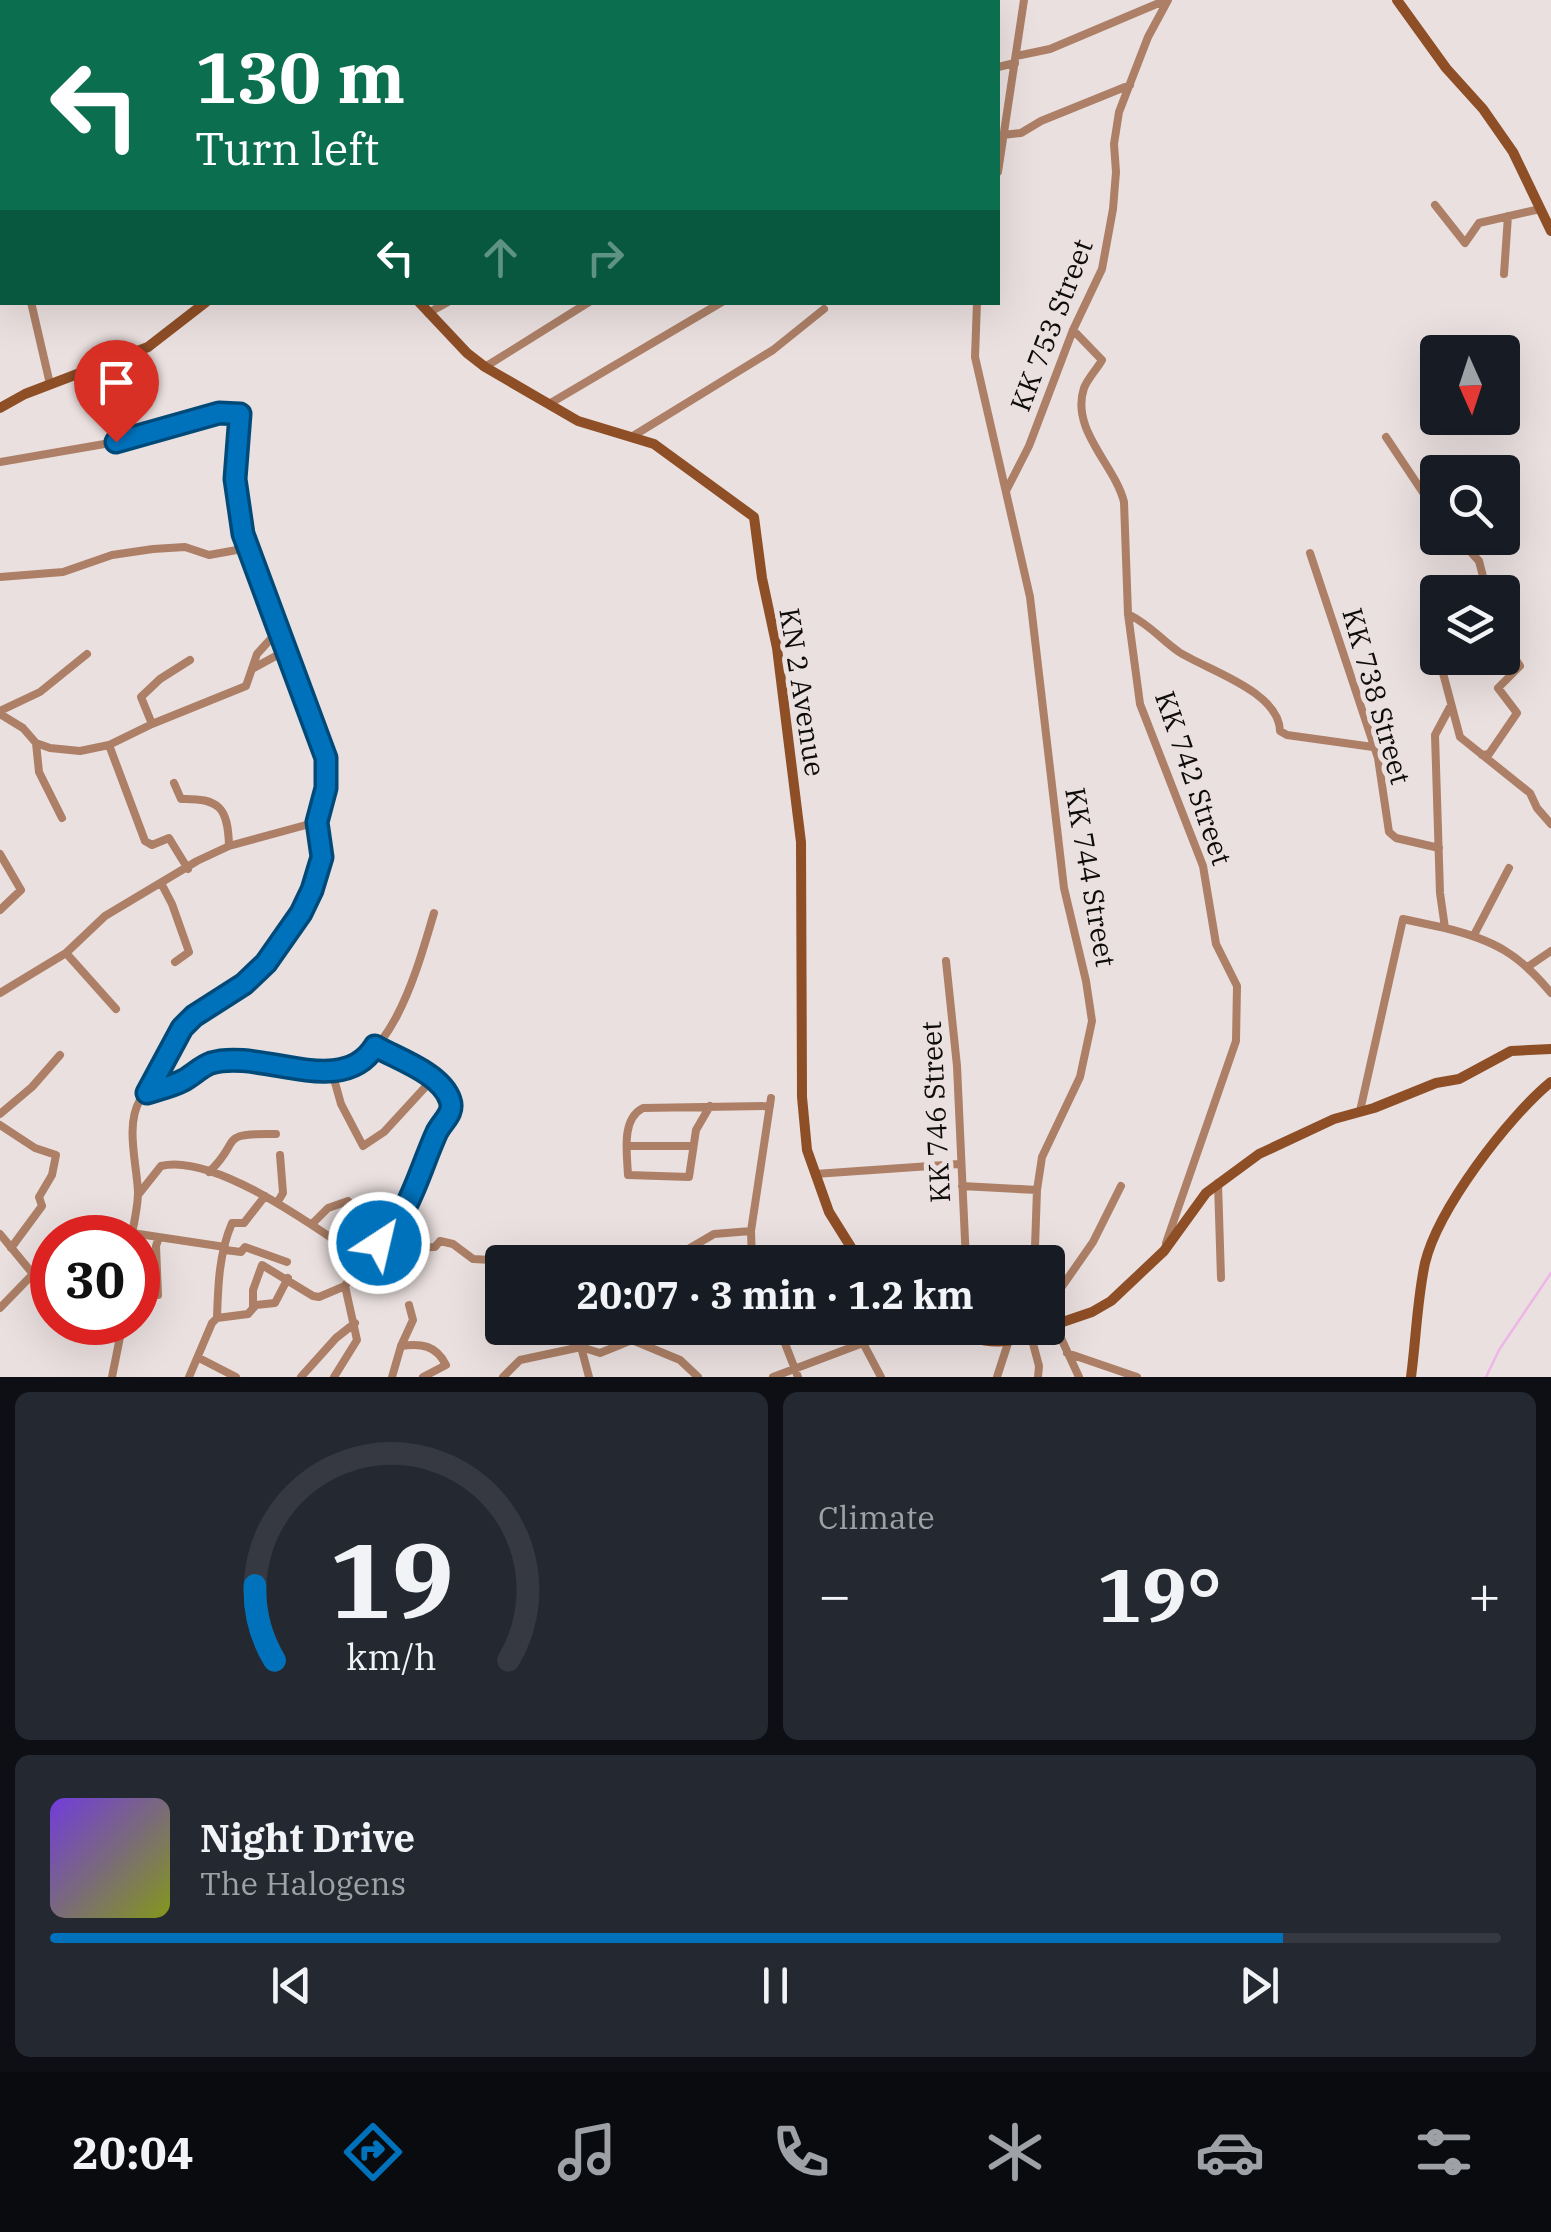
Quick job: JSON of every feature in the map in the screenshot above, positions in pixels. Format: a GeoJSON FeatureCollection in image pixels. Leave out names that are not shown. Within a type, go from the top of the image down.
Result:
{"type":"FeatureCollection","features":[{"type":"Feature","properties":{"kind":"street"},"geometry":{"type":"LineString","coordinates":[[1000,149],[1024,0]]}},
{"type":"Feature","properties":{"kind":"street"},"geometry":{"type":"LineString","coordinates":[[1000,66],[1050,50],[1167,0]]}},
{"type":"Feature","properties":{"kind":"street","name":"KK 753 Street"},"geometry":{"type":"LineString","coordinates":[[1006,491],[1029,446],[1073,330],[1102,270],[1113,209],[1116,125],[1148,37],[1167,0]]}},
{"type":"Feature","properties":{"kind":"street"},"geometry":{"type":"LineString","coordinates":[[1396,0],[1514,152],[1551,231]]}},
{"type":"Feature","properties":{"kind":"street"},"geometry":{"type":"LineString","coordinates":[[1003,135],[1021,134],[1041,121],[1130,85]]}},
{"type":"Feature","properties":{"kind":"street"},"geometry":{"type":"LineString","coordinates":[[1435,205],[1465,243],[1479,222],[1540,209]]}},
{"type":"Feature","properties":{"kind":"street"},"geometry":{"type":"LineString","coordinates":[[1504,274],[1508,216]]}},
{"type":"Feature","properties":{"kind":"street"},"geometry":{"type":"LineString","coordinates":[[32,305],[50,384]]}},
{"type":"Feature","properties":{"kind":"street"},"geometry":{"type":"LineString","coordinates":[[0,408],[50,384],[148,347],[202,305]]}},
{"type":"Feature","properties":{"kind":"street","name":"KN 2 Avenue"},"geometry":{"type":"LineString","coordinates":[[421,305],[467,353],[485,366],[597,430],[632,436],[670,454],[754,517],[777,648],[801,842],[802,1097],[807,1150],[829,1212],[850,1245]]}},
{"type":"Feature","properties":{"kind":"street"},"geometry":{"type":"LineString","coordinates":[[428,313],[443,305]]}},
{"type":"Feature","properties":{"kind":"street"},"geometry":{"type":"LineString","coordinates":[[485,366],[584,305]]}},
{"type":"Feature","properties":{"kind":"street"},"geometry":{"type":"LineString","coordinates":[[548,405],[717,305]]}},
{"type":"Feature","properties":{"kind":"street","name":"KK 744 Street"},"geometry":{"type":"LineString","coordinates":[[976,305],[975,357],[1030,597],[1064,888],[1092,1021],[1080,1077],[1049,1140],[1037,1190],[1035,1245]]}},
{"type":"Feature","properties":{"kind":"street"},"geometry":{"type":"LineString","coordinates":[[632,436],[773,350],[824,308]]}},
{"type":"Feature","properties":{"kind":"street","name":"KK 742 Street"},"geometry":{"type":"LineString","coordinates":[[1073,330],[1102,360],[1085,385],[1082,400],[1091,440],[1119,486],[1124,502],[1128,614],[1140,704],[1203,866],[1216,944],[1237,986],[1236,1040],[1164,1251]]}},
{"type":"Feature","properties":{"kind":"street"},"geometry":{"type":"LineString","coordinates":[[0,462],[116,442],[219,413],[240,414],[235,479],[239,514],[248,548],[272,604],[278,632],[325,748],[326,788],[317,822],[322,857],[312,890],[266,963],[244,984],[182,1028],[140,1101],[134,1139],[138,1195],[135,1215]]}},
{"type":"Feature","properties":{"kind":"street"},"geometry":{"type":"LineString","coordinates":[[1386,437],[1420,487]]}},
{"type":"Feature","properties":{"kind":"street"},"geometry":{"type":"LineString","coordinates":[[0,577],[64,572],[112,556],[154,549],[186,547],[208,555],[248,548]]}},
{"type":"Feature","properties":{"kind":"street","name":"KK 738 Street"},"geometry":{"type":"LineString","coordinates":[[1310,553],[1378,758],[1389,832],[1396,838],[1439,848]]}},
{"type":"Feature","properties":{"kind":"street"},"geometry":{"type":"LineString","coordinates":[[1128,614],[1154,628],[1178,651],[1241,683],[1274,712],[1280,721],[1280,732],[1372,747]]}},
{"type":"Feature","properties":{"kind":"street"},"geometry":{"type":"LineString","coordinates":[[87,654],[40,692],[0,712],[36,743],[64,750],[109,746],[246,686],[257,654],[278,632]]}},
{"type":"Feature","properties":{"kind":"street"},"geometry":{"type":"LineString","coordinates":[[252,668],[285,651]]}},
{"type":"Feature","properties":{"kind":"street"},"geometry":{"type":"LineString","coordinates":[[152,724],[141,697],[190,660]]}},
{"type":"Feature","properties":{"kind":"street"},"geometry":{"type":"LineString","coordinates":[[1443,675],[1460,738],[1530,792],[1536,808],[1551,824]]}},
{"type":"Feature","properties":{"kind":"street"},"geometry":{"type":"LineString","coordinates":[[1482,755],[1489,754],[1516,713],[1498,688],[1511,675]]}},
{"type":"Feature","properties":{"kind":"street"},"geometry":{"type":"LineString","coordinates":[[1446,928],[1440,893],[1435,735],[1450,707]]}},
{"type":"Feature","properties":{"kind":"street"},"geometry":{"type":"LineString","coordinates":[[36,743],[39,772],[62,818]]}},
{"type":"Feature","properties":{"kind":"street"},"geometry":{"type":"LineString","coordinates":[[109,746],[145,842],[152,845],[170,838],[188,868]]}},
{"type":"Feature","properties":{"kind":"street"},"geometry":{"type":"LineString","coordinates":[[174,783],[181,799],[200,798],[216,803],[224,816],[229,846]]}},
{"type":"Feature","properties":{"kind":"street"},"geometry":{"type":"LineString","coordinates":[[0,993],[66,952],[105,916],[188,868],[229,846],[317,822]]}},
{"type":"Feature","properties":{"kind":"street"},"geometry":{"type":"LineString","coordinates":[[0,854],[21,890],[0,910]]}},
{"type":"Feature","properties":{"kind":"street"},"geometry":{"type":"LineString","coordinates":[[1474,935],[1509,868]]}},
{"type":"Feature","properties":{"kind":"street"},"geometry":{"type":"LineString","coordinates":[[161,883],[189,952],[175,962]]}},
{"type":"Feature","properties":{"kind":"street"},"geometry":{"type":"LineString","coordinates":[[147,1093],[182,1082],[211,1063],[270,1063],[332,1072],[360,1064],[380,1042],[416,974],[434,914]]}},
{"type":"Feature","properties":{"kind":"street"},"geometry":{"type":"LineString","coordinates":[[1360,1111],[1403,919],[1474,935],[1529,966],[1551,993]]}},
{"type":"Feature","properties":{"kind":"street"},"geometry":{"type":"LineString","coordinates":[[1529,966],[1551,951]]}},
{"type":"Feature","properties":{"kind":"street"},"geometry":{"type":"LineString","coordinates":[[66,952],[116,1009]]}},
{"type":"Feature","properties":{"kind":"street","name":"KK 746 Street"},"geometry":{"type":"LineString","coordinates":[[946,960],[954,1032],[965,1245]]}},
{"type":"Feature","properties":{"kind":"street"},"geometry":{"type":"LineString","coordinates":[[217,1318],[248,1314],[254,1306],[253,1290],[262,1265],[318,1297],[346,1286],[362,1259],[397,1225],[436,1132],[451,1112],[450,1100],[440,1085],[375,1046]]}},
{"type":"Feature","properties":{"kind":"street"},"geometry":{"type":"LineString","coordinates":[[1065,1321],[1112,1301],[1164,1251],[1206,1193],[1278,1145],[1334,1119],[1436,1083],[1459,1079],[1511,1051],[1551,1049]]}},
{"type":"Feature","properties":{"kind":"street"},"geometry":{"type":"LineString","coordinates":[[0,1114],[32,1087],[60,1055]]}},
{"type":"Feature","properties":{"kind":"street"},"geometry":{"type":"LineString","coordinates":[[332,1072],[341,1104],[363,1146],[384,1132],[430,1083]]}},
{"type":"Feature","properties":{"kind":"street"},"geometry":{"type":"LineString","coordinates":[[1411,1377],[1430,1248],[1452,1204],[1481,1161],[1551,1082]]}},
{"type":"Feature","properties":{"kind":"street"},"geometry":{"type":"LineString","coordinates":[[710,1106],[701,1119],[686,1178],[630,1176],[630,1117],[637,1110],[770,1102],[751,1245]]}},
{"type":"Feature","properties":{"kind":"street"},"geometry":{"type":"LineString","coordinates":[[0,1125],[35,1148],[56,1154],[57,1162],[39,1197],[42,1206],[11,1248]]}},
{"type":"Feature","properties":{"kind":"street"},"geometry":{"type":"LineString","coordinates":[[209,1172],[234,1138],[276,1134]]}},
{"type":"Feature","properties":{"kind":"street"},"geometry":{"type":"LineString","coordinates":[[628,1146],[692,1146]]}},
{"type":"Feature","properties":{"kind":"street"},"geometry":{"type":"LineString","coordinates":[[277,1203],[283,1192],[280,1155]]}},
{"type":"Feature","properties":{"kind":"street"},"geometry":{"type":"LineString","coordinates":[[138,1195],[161,1166],[176,1164],[209,1172],[265,1196],[362,1259]]}},
{"type":"Feature","properties":{"kind":"street"},"geometry":{"type":"LineString","coordinates":[[815,1174],[959,1164]]}},
{"type":"Feature","properties":{"kind":"street"},"geometry":{"type":"LineString","coordinates":[[1218,1183],[1221,1278]]}},
{"type":"Feature","properties":{"kind":"street"},"geometry":{"type":"LineString","coordinates":[[962,1186],[1037,1190]]}},
{"type":"Feature","properties":{"kind":"street"},"geometry":{"type":"LineString","coordinates":[[1065,1282],[1093,1242],[1121,1186]]}},
{"type":"Feature","properties":{"kind":"street"},"geometry":{"type":"LineString","coordinates":[[189,1377],[217,1318],[220,1262],[232,1223],[244,1223],[265,1196]]}},
{"type":"Feature","properties":{"kind":"street"},"geometry":{"type":"LineString","coordinates":[[312,1224],[328,1208],[348,1201],[376,1230],[382,1248],[434,1247],[440,1241],[454,1244],[473,1259],[485,1260]]}},
{"type":"Feature","properties":{"kind":"street"},"geometry":{"type":"LineString","coordinates":[[695,1245],[714,1234],[751,1231]]}},
{"type":"Feature","properties":{"kind":"street"},"geometry":{"type":"LineString","coordinates":[[0,1234],[30,1272]]}},
{"type":"Feature","properties":{"kind":"street"},"geometry":{"type":"LineString","coordinates":[[160,1237],[242,1252],[245,1248],[256,1249],[287,1262]]}},
{"type":"Feature","properties":{"kind":"street"},"geometry":{"type":"LineString","coordinates":[[0,1308],[30,1276]]}},
{"type":"Feature","properties":{"kind":"street"},"geometry":{"type":"LineString","coordinates":[[254,1306],[276,1303],[288,1278]]}},
{"type":"Feature","properties":{"kind":"street"},"geometry":{"type":"LineString","coordinates":[[334,1377],[357,1340],[346,1286]]}},
{"type":"Feature","properties":{"kind":"street"},"geometry":{"type":"LineString","coordinates":[[392,1377],[400,1346],[413,1320],[409,1304]]}},
{"type":"Feature","properties":{"kind":"street"},"geometry":{"type":"LineString","coordinates":[[301,1377],[355,1323]]}},
{"type":"Feature","properties":{"kind":"street"},"geometry":{"type":"LineString","coordinates":[[503,1377],[520,1360],[581,1347],[600,1352],[632,1340],[680,1360],[698,1377]]}},
{"type":"Feature","properties":{"kind":"street"},"geometry":{"type":"LineString","coordinates":[[773,1377],[863,1343],[881,1377]]}},
{"type":"Feature","properties":{"kind":"street"},"geometry":{"type":"LineString","coordinates":[[112,1377],[119,1345]]}},
{"type":"Feature","properties":{"kind":"street"},"geometry":{"type":"LineString","coordinates":[[786,1345],[798,1377]]}},
{"type":"Feature","properties":{"kind":"street"},"geometry":{"type":"LineString","coordinates":[[997,1377],[1007,1345]]}},
{"type":"Feature","properties":{"kind":"street"},"geometry":{"type":"LineString","coordinates":[[1034,1345],[1038,1377]]}},
{"type":"Feature","properties":{"kind":"street"},"geometry":{"type":"LineString","coordinates":[[1062,1345],[1079,1377]]}},
{"type":"Feature","properties":{"kind":"street"},"geometry":{"type":"LineString","coordinates":[[400,1346],[429,1346],[446,1365],[447,1377]]}},
{"type":"Feature","properties":{"kind":"street"},"geometry":{"type":"LineString","coordinates":[[581,1347],[589,1377]]}},
{"type":"Feature","properties":{"kind":"street"},"geometry":{"type":"LineString","coordinates":[[1067,1353],[1137,1377]]}},
{"type":"Feature","properties":{"kind":"street"},"geometry":{"type":"LineString","coordinates":[[199,1358],[236,1377]]}},
{"type":"Feature","properties":{"kind":"street"},"geometry":{"type":"LineString","coordinates":[[424,1377],[446,1365]]}},
{"type":"Feature","properties":{"kind":"waterway"},"geometry":{"type":"LineString","coordinates":[[1486,1377],[1499,1350],[1551,1273]]}},
{"type":"Feature","properties":{"kind":"route"},"geometry":{"type":"LineString","coordinates":[[116,442],[183,421],[219,413],[240,414],[235,479],[243,534],[326,758],[326,788],[317,822],[322,857],[301,913],[266,963],[244,984],[182,1028],[147,1093],[182,1082],[211,1063],[270,1063],[332,1072],[360,1064],[375,1046],[428,1076],[450,1100],[451,1112],[436,1132],[397,1225],[379,1243]]}}]}
